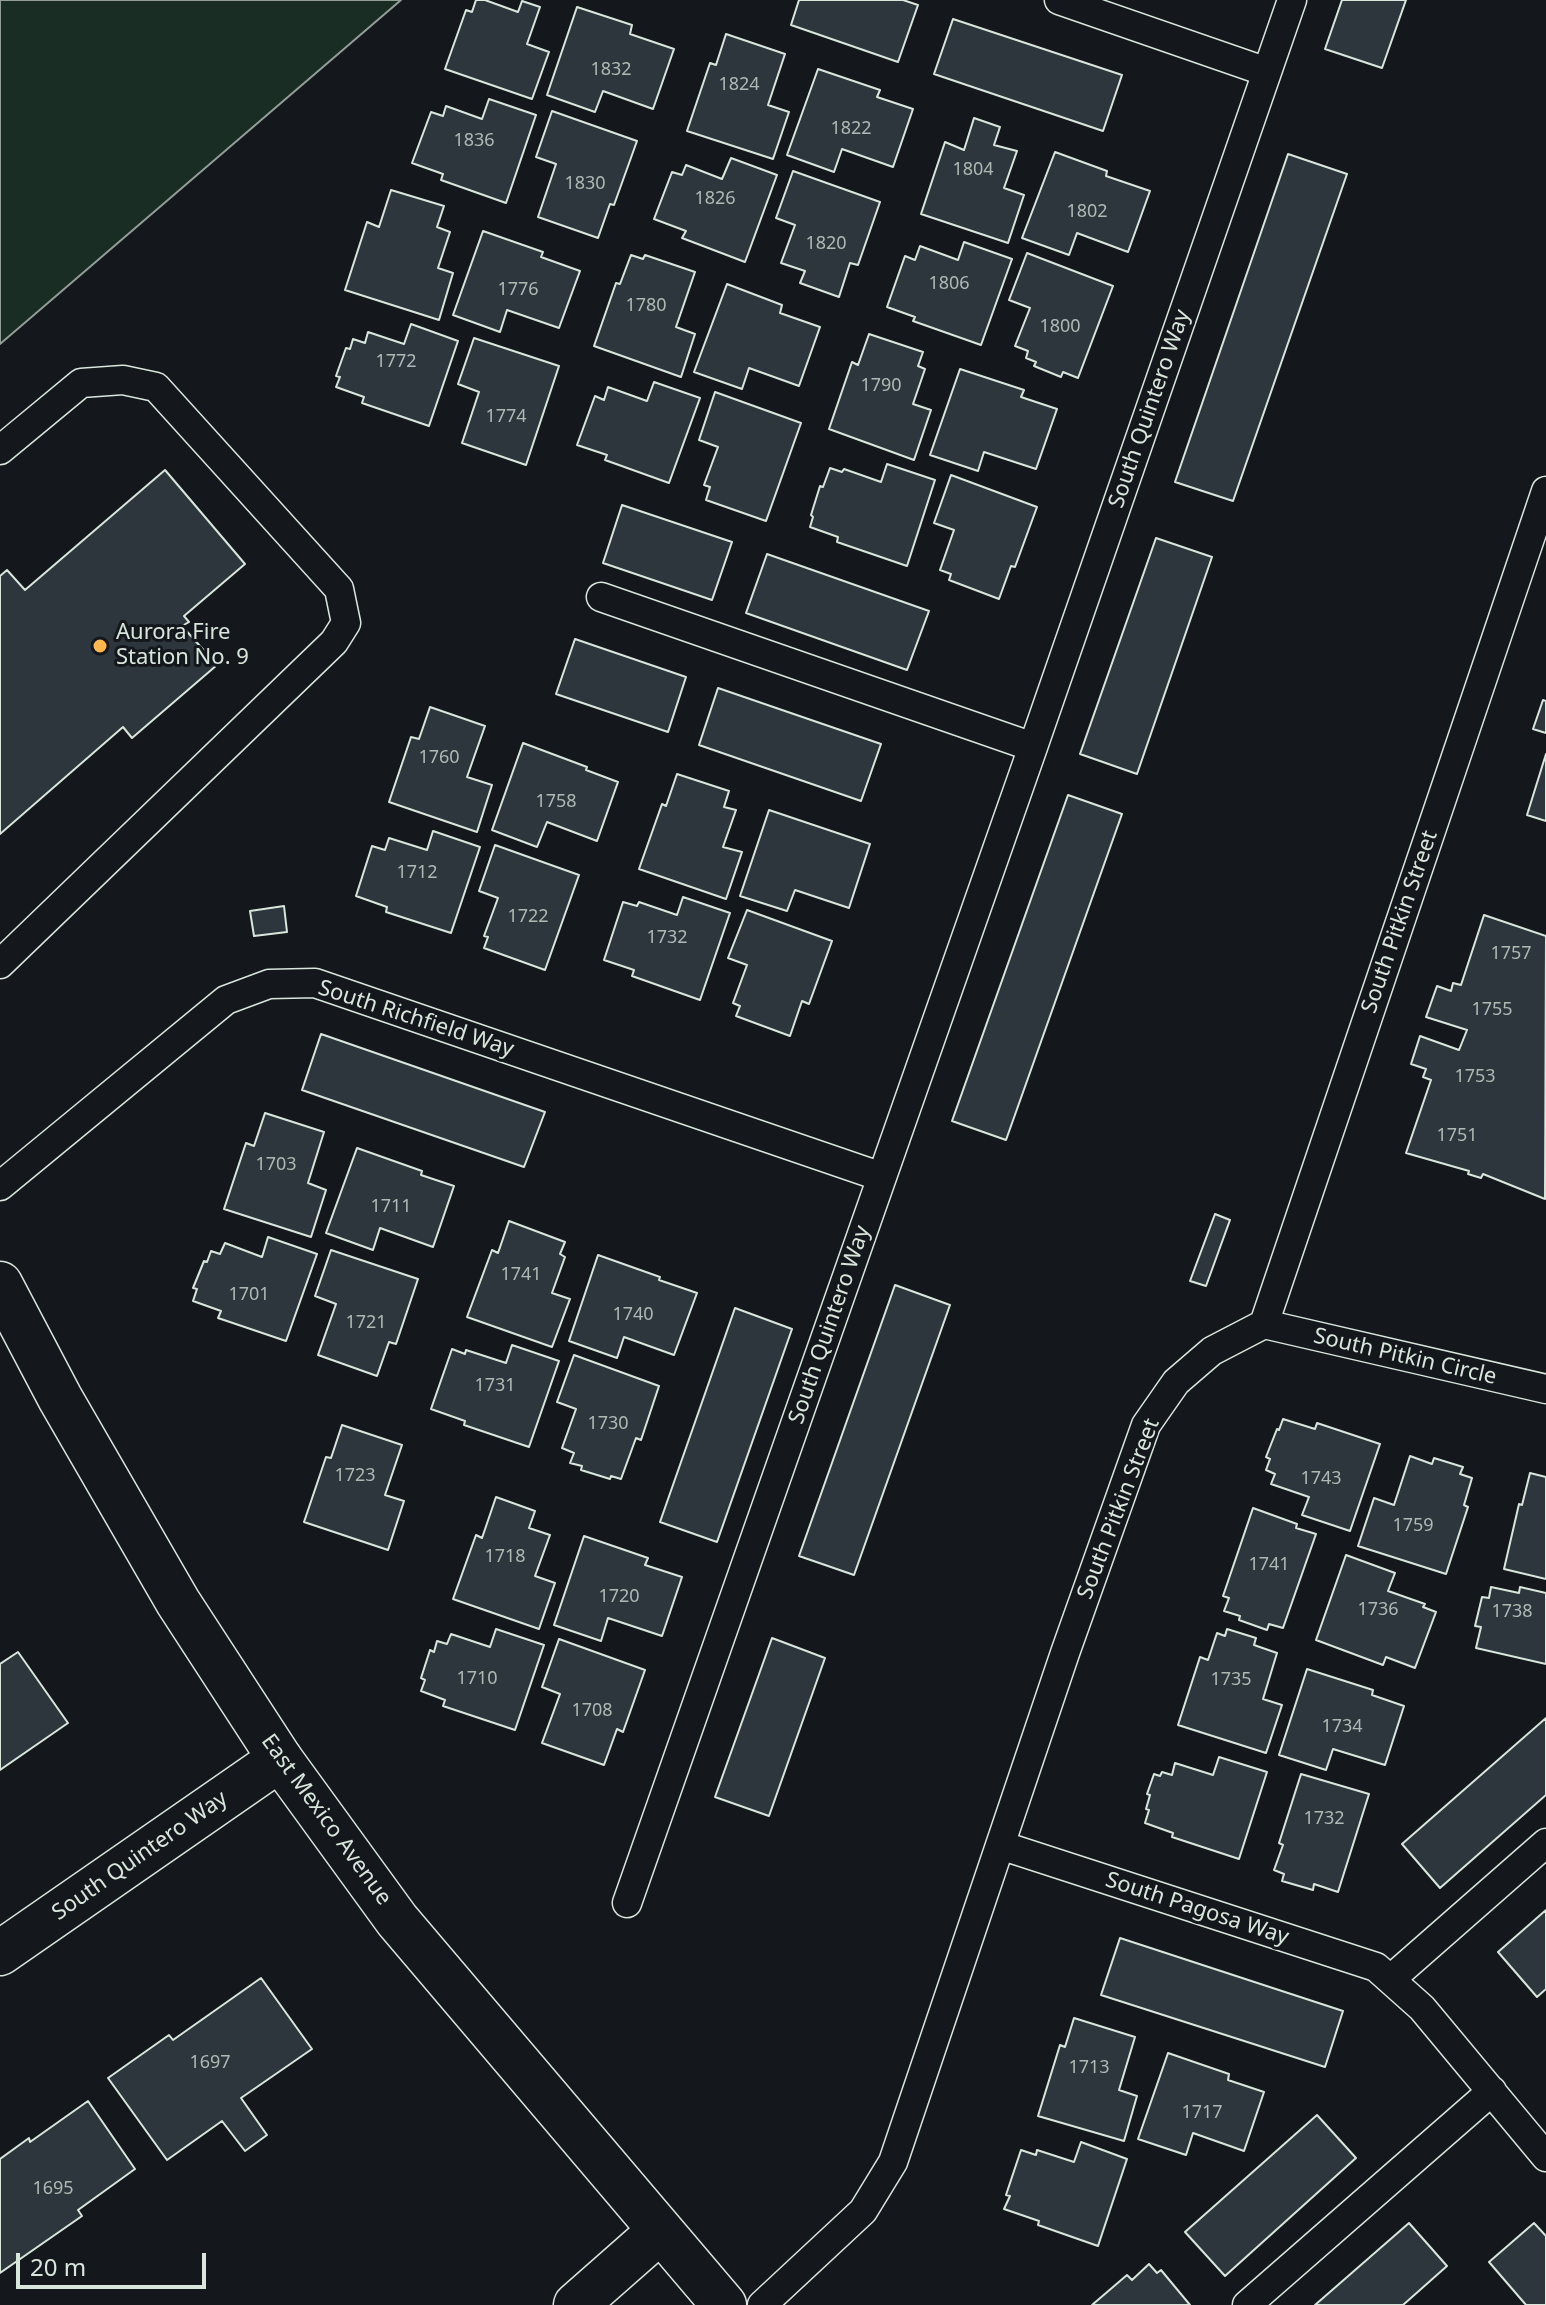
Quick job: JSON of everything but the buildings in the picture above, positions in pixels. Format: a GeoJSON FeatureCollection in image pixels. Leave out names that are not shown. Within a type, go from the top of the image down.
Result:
{"type":"FeatureCollection","features":[{"type":"Feature","properties":{"kind":"street","name":"East Mexico Avenue"},"geometry":{"type":"LineString","coordinates":[[0,1284],[60,1398],[178,1602],[280,1759],[397,1920],[724,2305]]}},
{"type":"Feature","properties":{"kind":"street","name":"South Quintero Way"},"geometry":{"type":"LineString","coordinates":[[0,1953],[280,1759]]}},
{"type":"Feature","properties":{"kind":"street"},"geometry":{"type":"LineString","coordinates":[[576,2305],[660,2231]]}},
{"type":"Feature","properties":{"kind":"lane"},"geometry":{"type":"LineString","coordinates":[[1059,0],[1267,72]]}},
{"type":"Feature","properties":{"kind":"lane","name":"South Quintero Way"},"geometry":{"type":"LineString","coordinates":[[627,1903],[1292,0]]}},
{"type":"Feature","properties":{"kind":"lane"},"geometry":{"type":"LineString","coordinates":[[0,450],[81,383],[123,380],[156,387],[339,589],[346,623],[334,642],[0,964]]}},
{"type":"Feature","properties":{"kind":"lane","name":"South Pitkin Street"},"geometry":{"type":"LineString","coordinates":[[762,2305],[863,2211],[893,2162],[1146,1425],[1176,1382],[1212,1351],[1264,1324],[1546,491]]}},
{"type":"Feature","properties":{"kind":"lane"},"geometry":{"type":"LineString","coordinates":[[601,597],[1033,747]]}},
{"type":"Feature","properties":{"kind":"lane","name":"South Richfield Way"},"geometry":{"type":"LineString","coordinates":[[0,1186],[226,1000],[269,984],[315,983],[882,1177]]}},
{"type":"Feature","properties":{"kind":"lane","name":"South Pitkin Circle"},"geometry":{"type":"LineString","coordinates":[[1264,1324],[1546,1389]]}},
{"type":"Feature","properties":{"kind":"lane"},"geometry":{"type":"LineString","coordinates":[[1392,1978],[1546,1843]]}},
{"type":"Feature","properties":{"kind":"lane","name":"South Pagosa Way"},"geometry":{"type":"LineString","coordinates":[[1000,1845],[1376,1967],[1392,1978],[1422,2008],[1546,2157]]}},
{"type":"Feature","properties":{"kind":"lane"},"geometry":{"type":"LineString","coordinates":[[1247,2305],[1492,2091]]}},
{"type":"Feature","properties":{"kind":"green space"},"geometry":{"type":"Polygon","coordinates":[[[0,0],[401,0],[0,344],[0,0]]]}},
{"type":"Feature","properties":{"kind":"place","name":"Aurora Fire Station No. 9"},"geometry":{"type":"Point","coordinates":[100,646]}}]}
